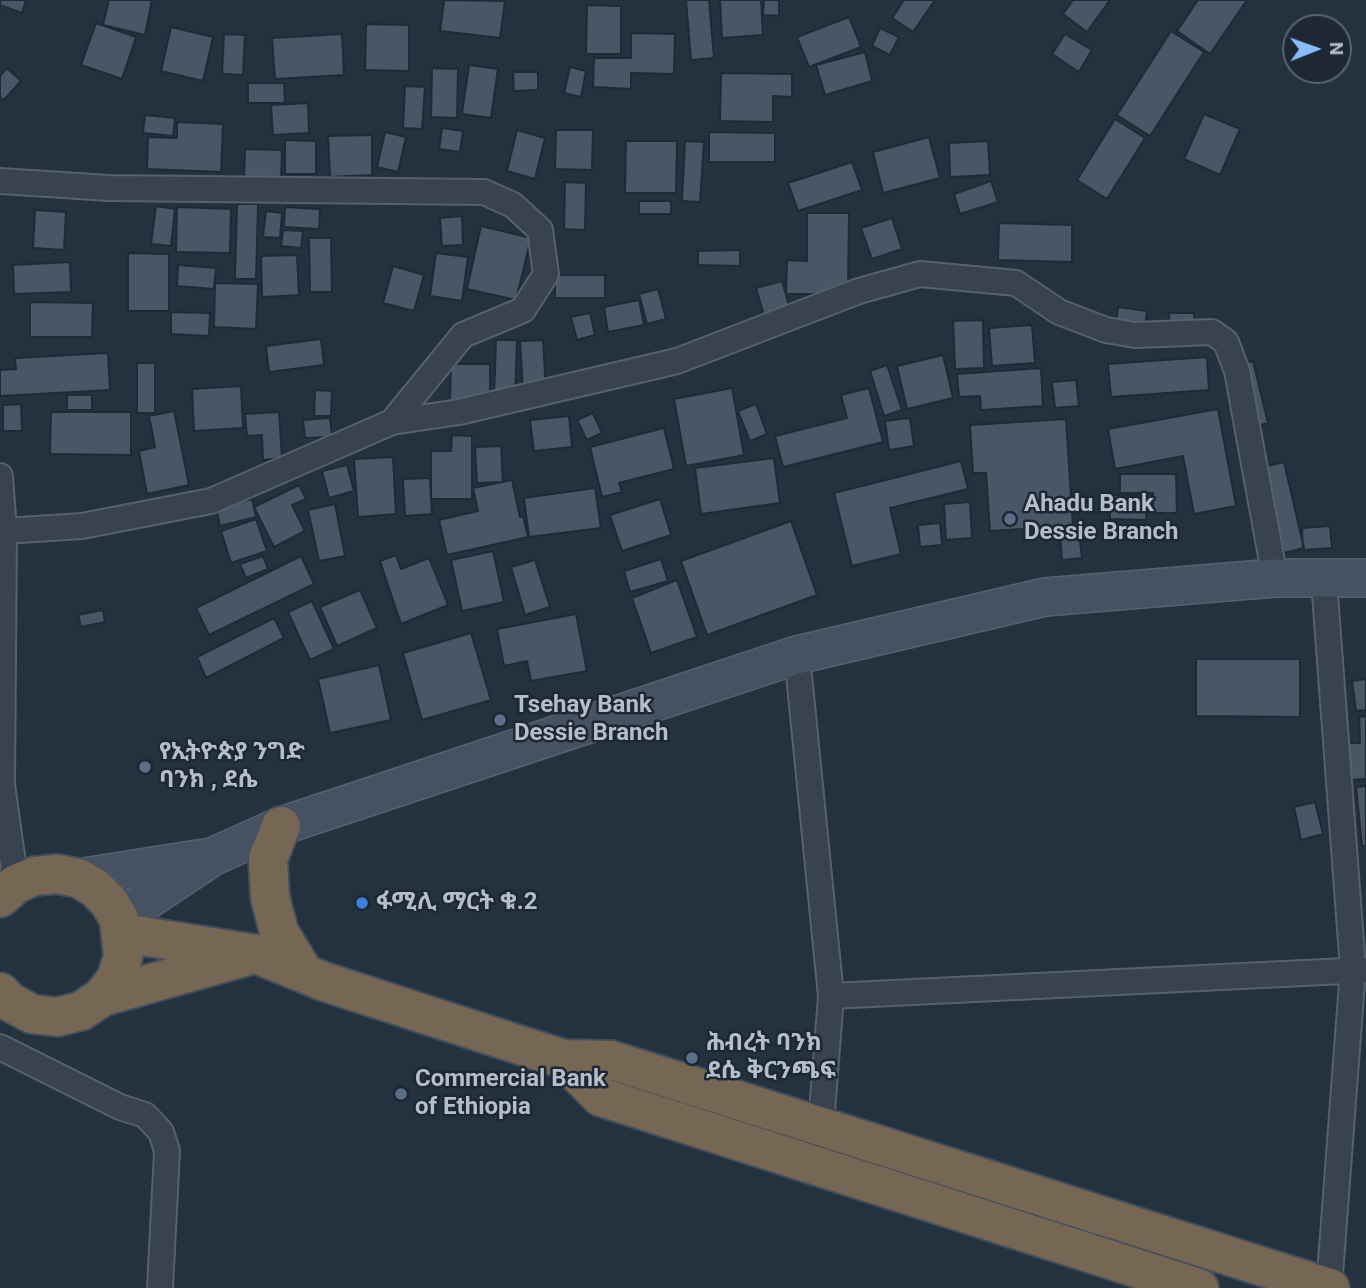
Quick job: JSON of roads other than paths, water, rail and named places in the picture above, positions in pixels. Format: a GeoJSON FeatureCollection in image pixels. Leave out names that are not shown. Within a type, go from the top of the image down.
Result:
{"type":"FeatureCollection","features":[{"type":"Feature","properties":{"kind":"highway"},"geometry":{"type":"LineString","coordinates":[[281,825],[268,859],[270,897],[279,932],[304,973]]}},
{"type":"Feature","properties":{"kind":"highway"},"geometry":{"type":"LineString","coordinates":[[4,894],[36,876],[57,874],[78,878],[95,888],[121,926],[123,957],[120,968],[102,997]]}},
{"type":"Feature","properties":{"kind":"highway"},"geometry":{"type":"LineString","coordinates":[[121,926],[256,954],[304,973],[563,1059],[611,1060],[1329,1288]]}},
{"type":"Feature","properties":{"kind":"highway"},"geometry":{"type":"LineString","coordinates":[[3,1000],[32,1014],[57,1017],[81,1011],[102,997],[256,954]]}},
{"type":"Feature","properties":{"kind":"highway"},"geometry":{"type":"LineString","coordinates":[[563,1059],[601,1097],[1199,1288]]}},
{"type":"Feature","properties":{"kind":"highway"},"geometry":{"type":"LineString","coordinates":[[702,1130],[715,1093]]}},
{"type":"Feature","properties":{"kind":"street"},"geometry":{"type":"LineString","coordinates":[[0,181],[109,188],[484,192],[513,205],[540,230],[546,274],[523,310],[463,335],[392,422]]}},
{"type":"Feature","properties":{"kind":"street"},"geometry":{"type":"LineString","coordinates":[[2,531],[82,526],[211,501],[392,422],[459,412],[677,361],[859,291],[920,274],[1016,283],[1059,312],[1105,330],[1135,335],[1212,332],[1226,342],[1237,371],[1275,578]]}},
{"type":"Feature","properties":{"kind":"street"},"geometry":{"type":"LineString","coordinates":[[0,476],[4,894]]}},
{"type":"Feature","properties":{"kind":"street"},"geometry":{"type":"LineString","coordinates":[[121,926],[212,857],[281,825],[797,655],[1045,597],[1275,578],[1366,578]]}},
{"type":"Feature","properties":{"kind":"street"},"geometry":{"type":"LineString","coordinates":[[1324,580],[1360,969],[1329,1288]]}},
{"type":"Feature","properties":{"kind":"street"},"geometry":{"type":"LineString","coordinates":[[797,655],[831,996],[823,1127],[812,1166]]}},
{"type":"Feature","properties":{"kind":"street"},"geometry":{"type":"LineString","coordinates":[[78,878],[212,857]]}},
{"type":"Feature","properties":{"kind":"street"},"geometry":{"type":"LineString","coordinates":[[831,996],[1360,969]]}},
{"type":"Feature","properties":{"kind":"street"},"geometry":{"type":"LineString","coordinates":[[0,1047],[120,1107],[145,1115],[161,1132],[167,1151],[160,1288]]}},
{"type":"Feature","properties":{"kind":"place","name":"Ahadu Bank Dessie Branch"},"geometry":{"type":"Point","coordinates":[1010,519]}},
{"type":"Feature","properties":{"kind":"place","name":"Tsehay Bank Dessie Branch"},"geometry":{"type":"Point","coordinates":[500,720]}},
{"type":"Feature","properties":{"kind":"place","name":"የኢትዮጵያ ንግድ ባንክ , ደሴ"},"geometry":{"type":"Point","coordinates":[145,767]}},
{"type":"Feature","properties":{"kind":"place","name":"ፋሚሊ ማርት ቁ.2"},"geometry":{"type":"Point","coordinates":[362,903]}},
{"type":"Feature","properties":{"kind":"place","name":"ሕብረት ባንክ ደሴ ቅርንጫፍ"},"geometry":{"type":"Point","coordinates":[692,1058]}},
{"type":"Feature","properties":{"kind":"place","name":"Commercial Bank of Ethiopia"},"geometry":{"type":"Point","coordinates":[401,1094]}}]}
